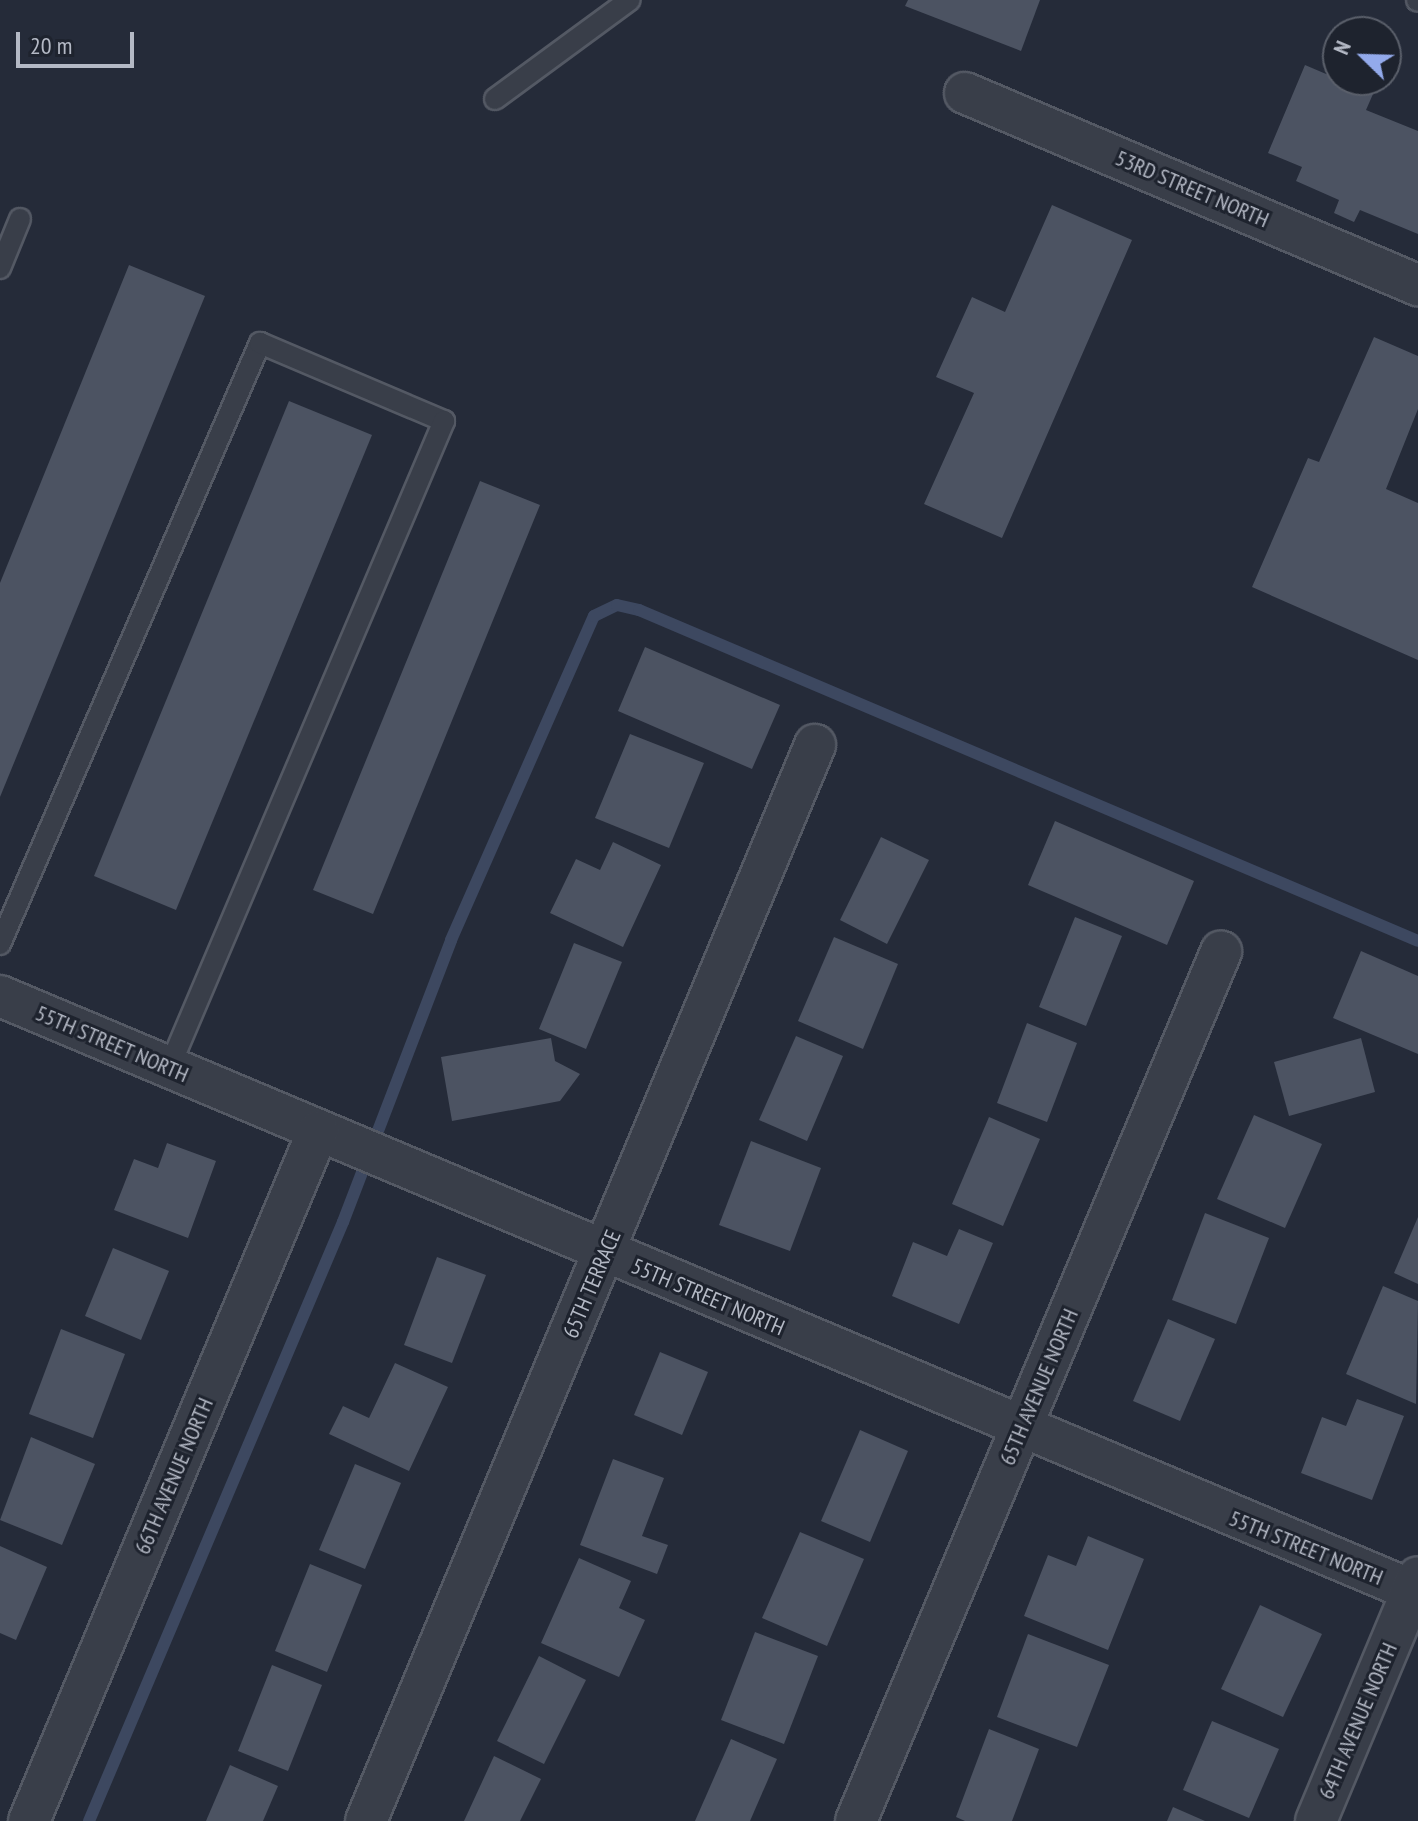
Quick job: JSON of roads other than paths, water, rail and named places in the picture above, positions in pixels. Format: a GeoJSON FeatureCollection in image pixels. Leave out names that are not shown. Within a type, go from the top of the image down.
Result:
{"type":"FeatureCollection","features":[{"type":"Feature","properties":{"kind":"street","name":"53RD STREET NORTH"},"geometry":{"type":"LineString","coordinates":[[965,93],[1418,285]]}},
{"type":"Feature","properties":{"kind":"street","name":"65TH TERRACE"},"geometry":{"type":"LineString","coordinates":[[366,1821],[815,745]]}},
{"type":"Feature","properties":{"kind":"street","name":"65TH AVENUE NORTH"},"geometry":{"type":"LineString","coordinates":[[856,1821],[1221,952]]}},
{"type":"Feature","properties":{"kind":"street","name":"55TH STREET NORTH"},"geometry":{"type":"LineString","coordinates":[[0,996],[1020,1431],[1416,1587]]}},
{"type":"Feature","properties":{"kind":"street","name":"66TH AVENUE NORTH"},"geometry":{"type":"LineString","coordinates":[[29,1821],[327,1135]]}},
{"type":"Feature","properties":{"kind":"street","name":"64TH AVENUE NORTH"},"geometry":{"type":"LineString","coordinates":[[1316,1821],[1416,1587]]}},
{"type":"Feature","properties":{"kind":"lane"},"geometry":{"type":"LineString","coordinates":[[495,99],[630,0]]}},
{"type":"Feature","properties":{"kind":"lane"},"geometry":{"type":"LineString","coordinates":[[0,268],[20,219]]}},
{"type":"Feature","properties":{"kind":"lane"},"geometry":{"type":"LineString","coordinates":[[0,944],[260,343],[444,421],[169,1068]]}},
{"type":"Feature","properties":{"kind":"waterway"},"geometry":{"type":"LineString","coordinates":[[89,1821],[343,1222],[451,940],[594,616],[617,605],[639,610],[1418,941]]}}]}
